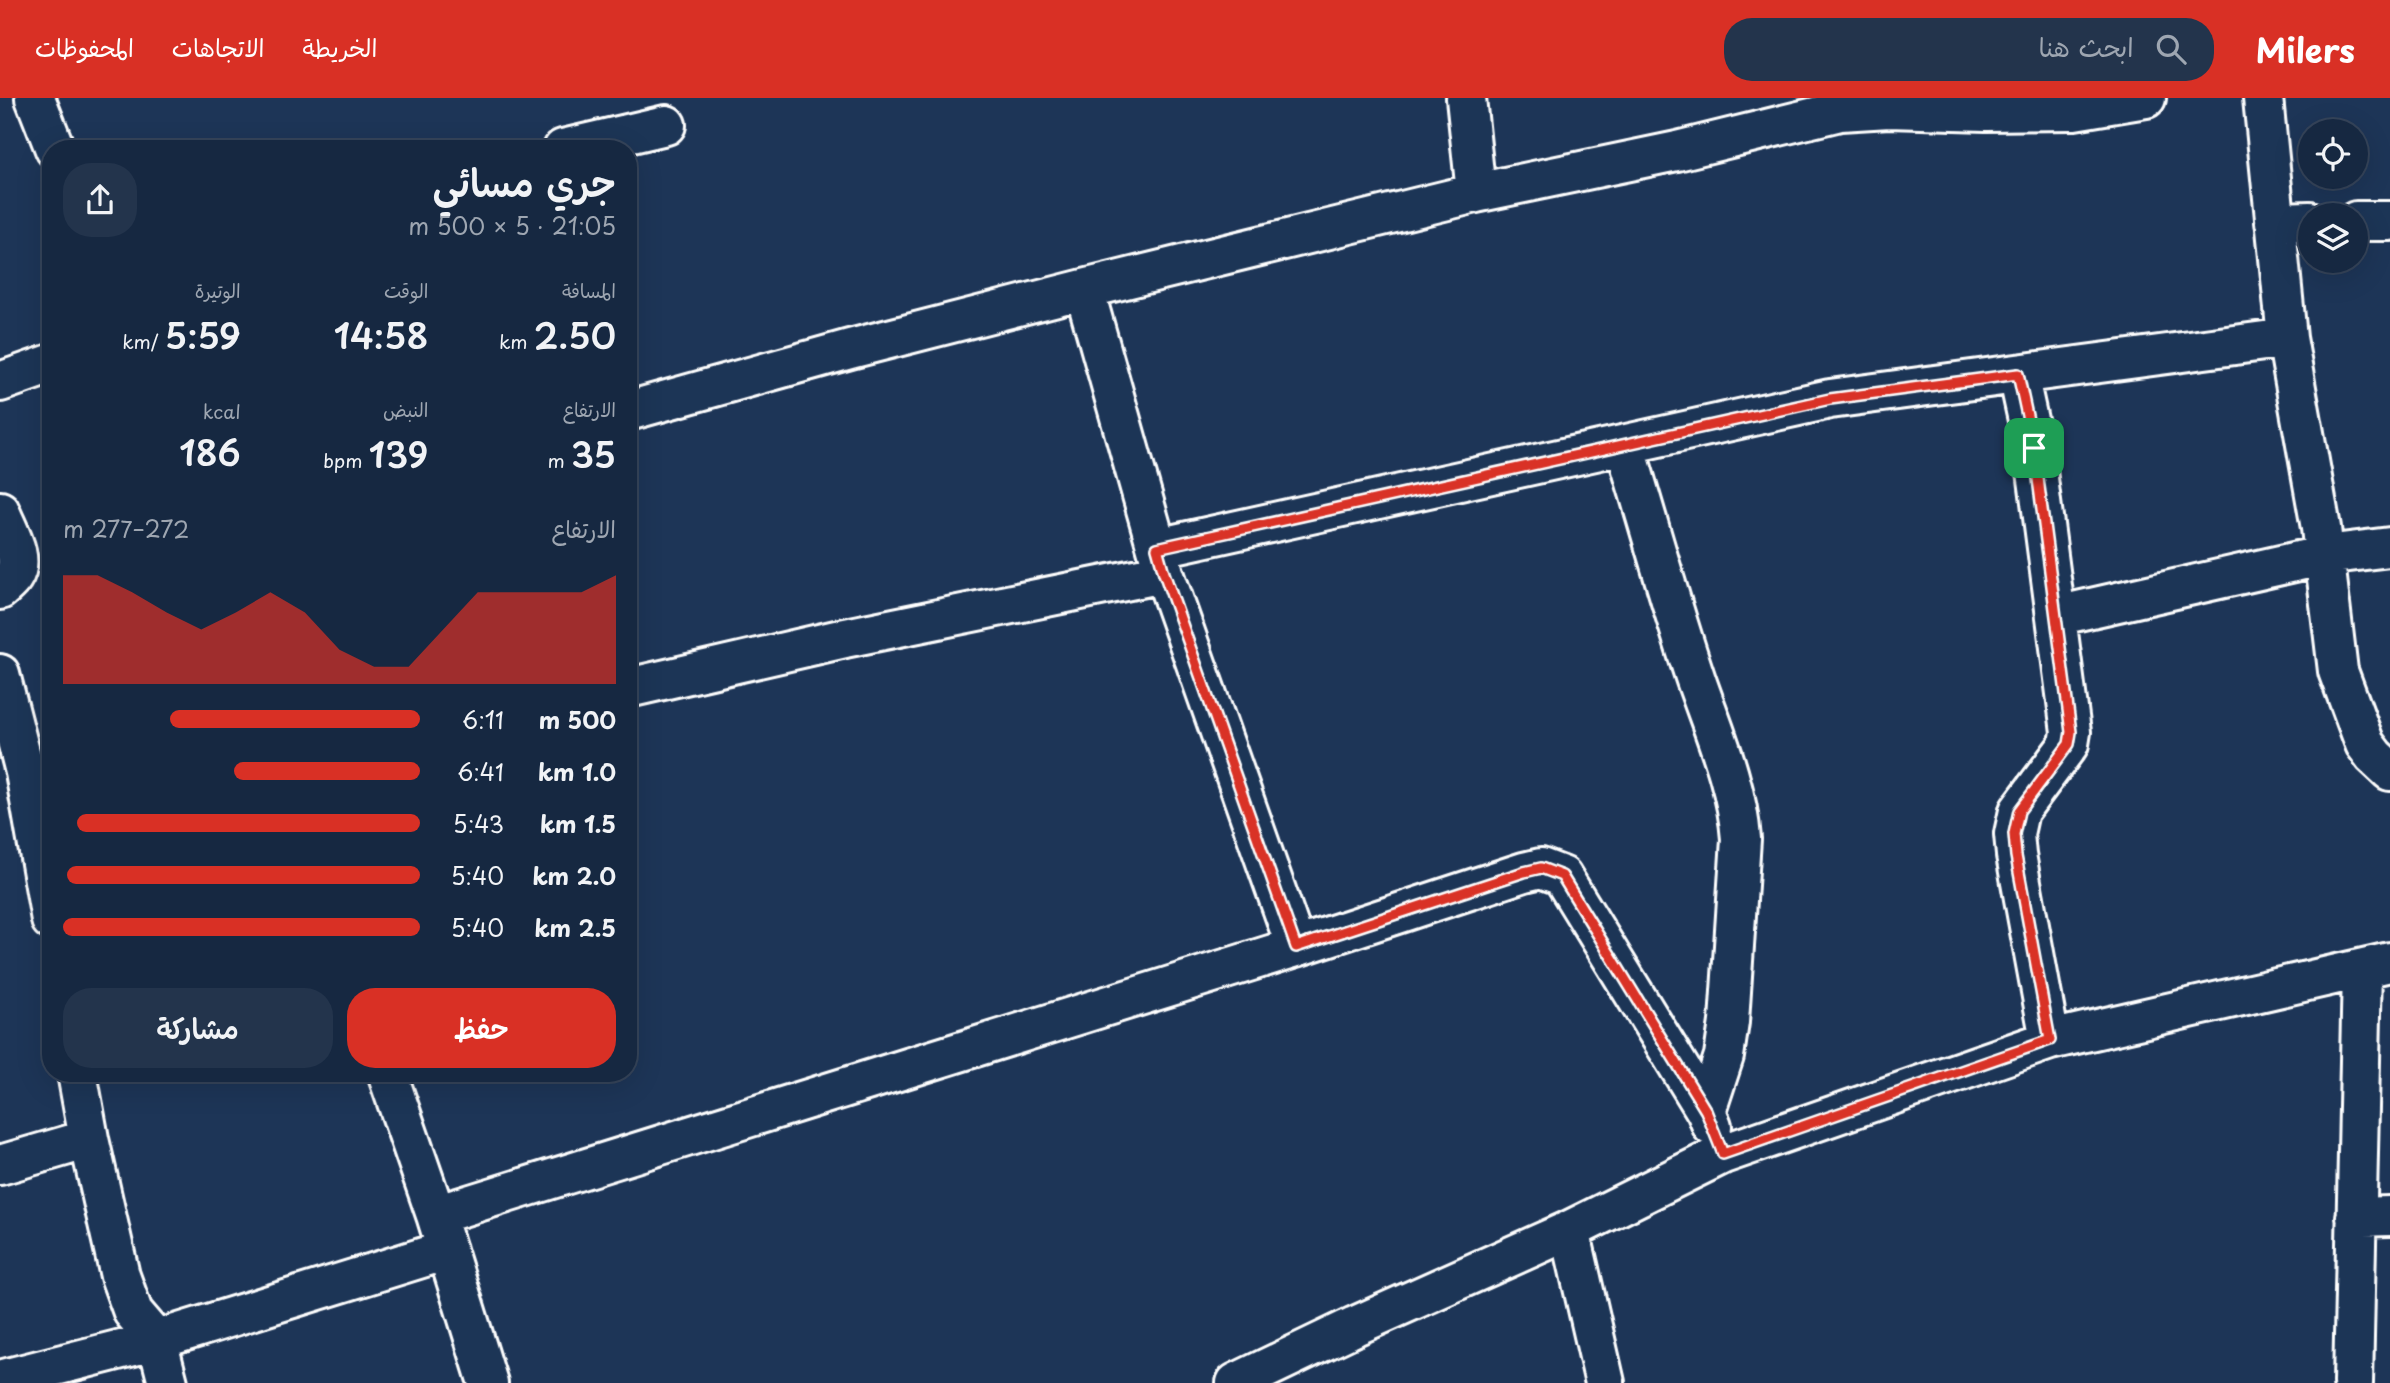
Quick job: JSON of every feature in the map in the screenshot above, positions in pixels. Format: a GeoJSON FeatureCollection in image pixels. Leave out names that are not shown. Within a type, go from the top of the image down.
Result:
{"type":"FeatureCollection","features":[{"type":"Feature","properties":{"kind":"street"},"geometry":{"type":"LineString","coordinates":[[35,98],[51,140]]}},
{"type":"Feature","properties":{"kind":"street"},"geometry":{"type":"LineString","coordinates":[[1466,98],[1476,193]]}},
{"type":"Feature","properties":{"kind":"street"},"geometry":{"type":"LineString","coordinates":[[637,408],[850,349],[1084,289],[1476,193],[1677,151],[1839,104],[1986,111],[2074,110],[2146,98]]}},
{"type":"Feature","properties":{"kind":"street"},"geometry":{"type":"LineString","coordinates":[[2263,98],[2293,221],[2287,338],[2306,434],[2325,555],[2338,671],[2365,744],[2390,771]]}},
{"type":"Feature","properties":{"kind":"street"},"geometry":{"type":"LineString","coordinates":[[602,140],[666,125]]}},
{"type":"Feature","properties":{"kind":"street"},"geometry":{"type":"LineString","coordinates":[[2368,221],[2390,221]]}},
{"type":"Feature","properties":{"kind":"street"},"geometry":{"type":"LineString","coordinates":[[1084,289],[1161,560],[1296,947]]}},
{"type":"Feature","properties":{"kind":"street"},"geometry":{"type":"LineString","coordinates":[[637,686],[845,638],[1625,446],[1830,399],[2287,338]]}},
{"type":"Feature","properties":{"kind":"street"},"geometry":{"type":"LineString","coordinates":[[0,382],[42,368]]}},
{"type":"Feature","properties":{"kind":"street"},"geometry":{"type":"LineString","coordinates":[[2018,374],[2034,448],[2071,737],[2069,744],[2019,811],[2014,834],[2050,1040]]}},
{"type":"Feature","properties":{"kind":"street"},"geometry":{"type":"LineString","coordinates":[[1625,446],[1696,680],[1734,791],[1739,816],[1741,839],[1729,1022],[1724,1056],[1706,1111]]}},
{"type":"Feature","properties":{"kind":"street"},"geometry":{"type":"LineString","coordinates":[[0,511],[16,551],[18,565],[13,577],[0,590]]}},
{"type":"Feature","properties":{"kind":"street"},"geometry":{"type":"LineString","coordinates":[[2056,617],[2325,555],[2390,547]]}},
{"type":"Feature","properties":{"kind":"street"},"geometry":{"type":"LineString","coordinates":[[0,674],[38,767],[42,814]]}},
{"type":"Feature","properties":{"kind":"street"},"geometry":{"type":"LineString","coordinates":[[0,1380],[157,1340],[441,1233],[1296,947],[1541,868],[1562,876],[1706,1111],[1723,1154]]}},
{"type":"Feature","properties":{"kind":"street"},"geometry":{"type":"LineString","coordinates":[[1237,1383],[1354,1326],[1570,1230],[1723,1154],[2050,1040],[2376,966],[2373,1216],[2353,1383]]}},
{"type":"Feature","properties":{"kind":"street"},"geometry":{"type":"LineString","coordinates":[[80,1082],[89,1139],[120,1276],[133,1312],[157,1340],[168,1383]]}},
{"type":"Feature","properties":{"kind":"street"},"geometry":{"type":"LineString","coordinates":[[390,1082],[488,1383]]}},
{"type":"Feature","properties":{"kind":"street"},"geometry":{"type":"LineString","coordinates":[[0,1165],[89,1139]]}},
{"type":"Feature","properties":{"kind":"street"},"geometry":{"type":"LineString","coordinates":[[1570,1230],[1605,1383]]}},
{"type":"Feature","properties":{"kind":"route"},"geometry":{"type":"LineString","coordinates":[[2018,374],[2034,448],[2071,737],[2069,744],[2019,811],[2014,834],[2050,1040],[1723,1154],[1706,1111],[1562,876],[1541,868],[1524,872],[1296,947],[1157,548],[1830,399],[2018,374]]}}]}
